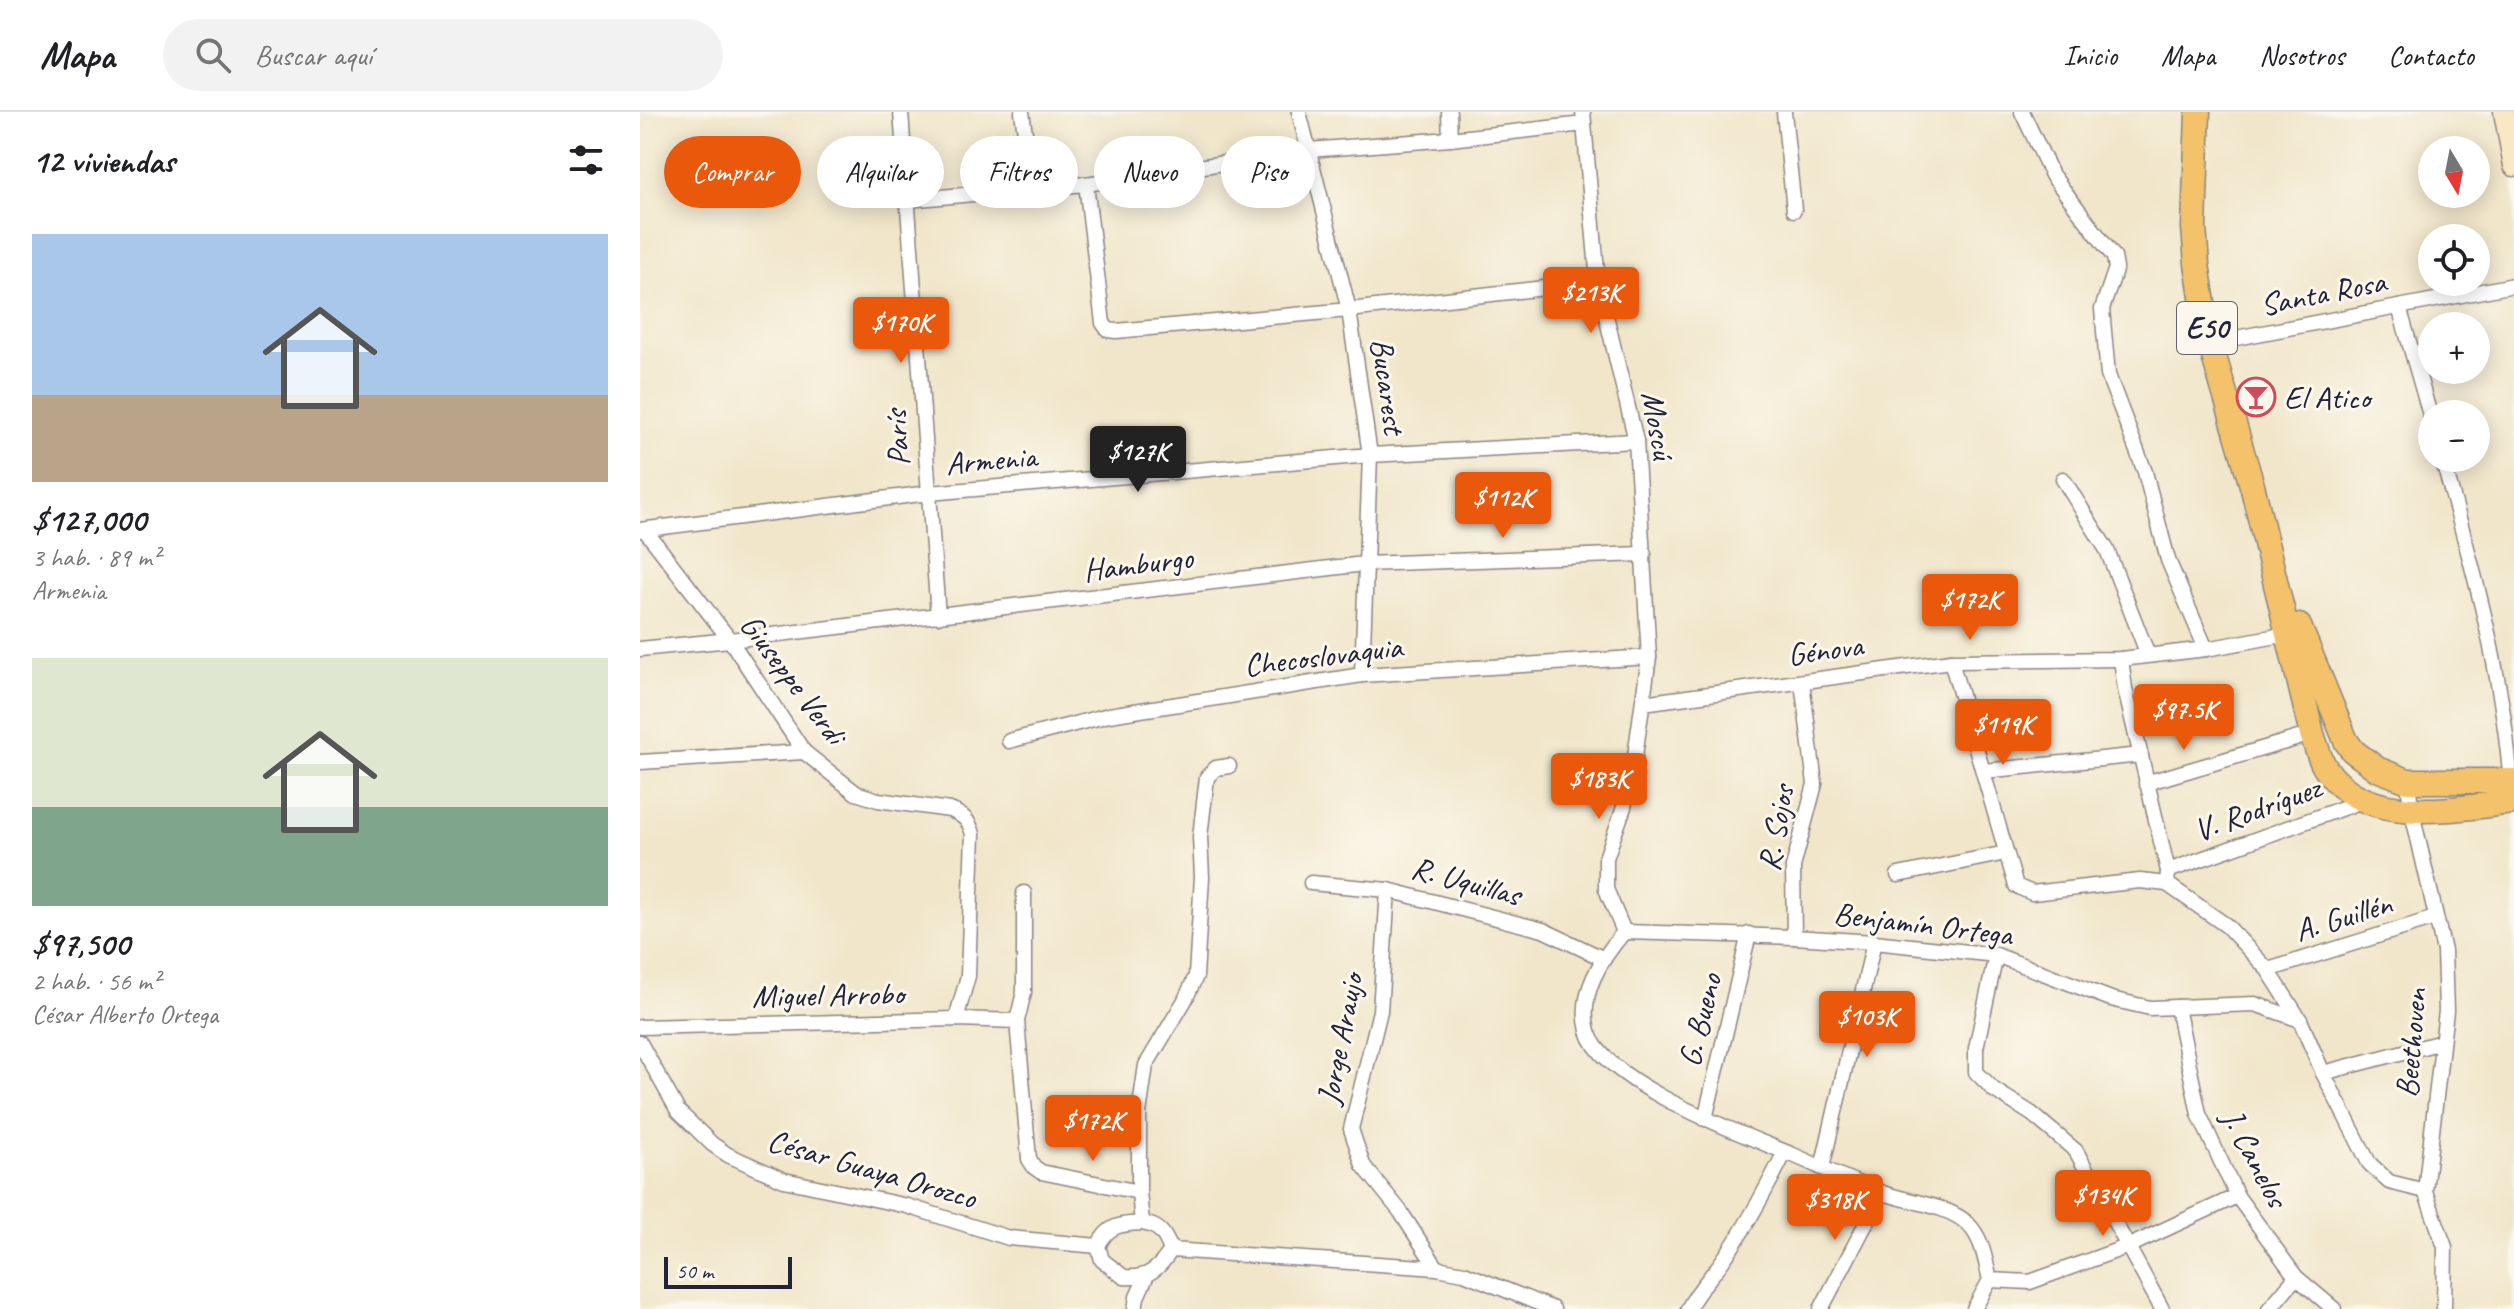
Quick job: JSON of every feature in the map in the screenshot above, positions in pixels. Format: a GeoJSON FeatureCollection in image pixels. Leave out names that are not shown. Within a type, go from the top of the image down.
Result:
{"type":"FeatureCollection","features":[{"type":"Feature","properties":{"kind":"highway","name":"E50"},"geometry":{"type":"LineString","coordinates":[[2198,112],[2194,228],[2208,336],[2265,538],[2275,556],[2295,633],[2312,734],[2325,768],[2344,788],[2386,807],[2440,810],[2513,792]]}},
{"type":"Feature","properties":{"kind":"highway","name":"E50"},"geometry":{"type":"LineString","coordinates":[[2295,633],[2339,728],[2353,751],[2377,769],[2408,781],[2513,792]]}},
{"type":"Feature","properties":{"kind":"main road"},"geometry":{"type":"LineString","coordinates":[[2504,112],[2514,166]]}},
{"type":"Feature","properties":{"kind":"street","name":"París"},"geometry":{"type":"LineString","coordinates":[[901,112],[903,136]]}},
{"type":"Feature","properties":{"kind":"street"},"geometry":{"type":"LineString","coordinates":[[1022,112],[1025,136]]}},
{"type":"Feature","properties":{"kind":"street","name":"Bucarest"},"geometry":{"type":"LineString","coordinates":[[1299,112],[1305,136]]}},
{"type":"Feature","properties":{"kind":"street"},"geometry":{"type":"LineString","coordinates":[[1449,112],[1450,139]]}},
{"type":"Feature","properties":{"kind":"street"},"geometry":{"type":"LineString","coordinates":[[1784,112],[1794,210]]}},
{"type":"Feature","properties":{"kind":"street"},"geometry":{"type":"LineString","coordinates":[[2022,112],[2052,175],[2114,257],[2116,268],[2102,309],[2108,375],[2145,472],[2168,560],[2206,649]]}},
{"type":"Feature","properties":{"kind":"street"},"geometry":{"type":"LineString","coordinates":[[1315,150],[1450,139],[1584,118]]}},
{"type":"Feature","properties":{"kind":"street","name":"Moscú"},"geometry":{"type":"LineString","coordinates":[[1584,118],[1598,282],[1636,441],[1644,554],[1649,657],[1624,807],[1606,858],[1606,889],[1624,932]]}},
{"type":"Feature","properties":{"kind":"street"},"geometry":{"type":"LineString","coordinates":[[1078,185],[1221,163]]}},
{"type":"Feature","properties":{"kind":"street","name":"Bucarest"},"geometry":{"type":"LineString","coordinates":[[1315,174],[1349,310],[1370,455],[1362,675]]}},
{"type":"Feature","properties":{"kind":"street"},"geometry":{"type":"LineString","coordinates":[[1086,184],[1103,323],[1108,330],[1349,310],[1598,282]]}},
{"type":"Feature","properties":{"kind":"street","name":"París"},"geometry":{"type":"LineString","coordinates":[[908,208],[938,616]]}},
{"type":"Feature","properties":{"kind":"street","name":"Santa Rosa"},"geometry":{"type":"LineString","coordinates":[[2236,338],[2514,285]]}},
{"type":"Feature","properties":{"kind":"street"},"geometry":{"type":"LineString","coordinates":[[2399,307],[2426,400]]}},
{"type":"Feature","properties":{"kind":"street","name":"Armenia"},"geometry":{"type":"LineString","coordinates":[[642,530],[929,493],[1370,455],[1636,441]]}},
{"type":"Feature","properties":{"kind":"street"},"geometry":{"type":"LineString","coordinates":[[2446,472],[2480,589],[2503,708],[2513,792]]}},
{"type":"Feature","properties":{"kind":"street"},"geometry":{"type":"LineString","coordinates":[[2063,479],[2107,550],[2148,655]]}},
{"type":"Feature","properties":{"kind":"street","name":"Giuseppe Verdi"},"geometry":{"type":"LineString","coordinates":[[642,530],[730,640],[804,752],[856,793],[878,800],[950,810],[961,814],[970,823],[973,834],[968,976],[956,1019]]}},
{"type":"Feature","properties":{"kind":"street","name":"Hamburgo"},"geometry":{"type":"LineString","coordinates":[[640,649],[1364,564],[1644,554]]}},
{"type":"Feature","properties":{"kind":"street","name":"Génova"},"geometry":{"type":"LineString","coordinates":[[1643,703],[1951,661],[2121,659],[2206,649],[2295,633]]}},
{"type":"Feature","properties":{"kind":"street","name":"Checoslovaquia"},"geometry":{"type":"LineString","coordinates":[[1009,741],[1109,715],[1362,675],[1649,657]]}},
{"type":"Feature","properties":{"kind":"street"},"geometry":{"type":"LineString","coordinates":[[2121,659],[2168,878],[2227,926],[2268,970],[2300,1020],[2369,1163],[2389,1182],[2425,1191]]}},
{"type":"Feature","properties":{"kind":"street"},"geometry":{"type":"LineString","coordinates":[[1951,661],[2016,886],[2032,893],[2168,878]]}},
{"type":"Feature","properties":{"kind":"street","name":"R. Sojos"},"geometry":{"type":"LineString","coordinates":[[1794,937],[1793,867],[1815,784],[1802,682]]}},
{"type":"Feature","properties":{"kind":"street"},"geometry":{"type":"LineString","coordinates":[[2146,783],[2312,734]]}},
{"type":"Feature","properties":{"kind":"street"},"geometry":{"type":"LineString","coordinates":[[640,762],[804,752]]}},
{"type":"Feature","properties":{"kind":"street"},"geometry":{"type":"LineString","coordinates":[[1984,771],[2141,755]]}},
{"type":"Feature","properties":{"kind":"street"},"geometry":{"type":"LineString","coordinates":[[1142,1223],[1139,1113],[1146,1065],[1196,976],[1202,877],[1200,837],[1207,777],[1216,768],[1229,766]]}},
{"type":"Feature","properties":{"kind":"street","name":"Beethoven"},"geometry":{"type":"LineString","coordinates":[[2408,781],[2411,808],[2444,951],[2446,1011],[2425,1191],[2445,1247],[2444,1309]]}},
{"type":"Feature","properties":{"kind":"street","name":"V. Rodríguez"},"geometry":{"type":"LineString","coordinates":[[2168,878],[2366,800]]}},
{"type":"Feature","properties":{"kind":"street"},"geometry":{"type":"LineString","coordinates":[[1898,875],[2006,853]]}},
{"type":"Feature","properties":{"kind":"street","name":"R. Uquillas"},"geometry":{"type":"LineString","coordinates":[[1311,883],[1388,890],[1543,930],[1602,958]]}},
{"type":"Feature","properties":{"kind":"street","name":"Jorge Araujo"},"geometry":{"type":"LineString","coordinates":[[1388,890],[1380,1011],[1351,1129],[1363,1165],[1400,1211],[1437,1268]]}},
{"type":"Feature","properties":{"kind":"street"},"geometry":{"type":"LineString","coordinates":[[1024,893],[1024,992],[1017,1021],[1029,1159],[1041,1172],[1139,1192]]}},
{"type":"Feature","properties":{"kind":"street","name":"A. Guillén"},"geometry":{"type":"LineString","coordinates":[[2268,970],[2435,918]]}},
{"type":"Feature","properties":{"kind":"street"},"geometry":{"type":"LineString","coordinates":[[1624,932],[1602,958],[1588,993],[1589,1035],[1616,1067],[1675,1105],[1705,1119],[1882,1193],[1949,1213],[1966,1222],[1980,1238],[1990,1280],[1974,1309]]}},
{"type":"Feature","properties":{"kind":"street","name":"Benjamín Ortega"},"geometry":{"type":"LineString","coordinates":[[1624,932],[1749,934],[1874,942],[1996,955],[2111,999],[2150,1008],[2255,1004],[2300,1020]]}},
{"type":"Feature","properties":{"kind":"street","name":"G. Bueno"},"geometry":{"type":"LineString","coordinates":[[1705,1119],[1749,934]]}},
{"type":"Feature","properties":{"kind":"street"},"geometry":{"type":"LineString","coordinates":[[1822,1168],[1874,942]]}},
{"type":"Feature","properties":{"kind":"street"},"geometry":{"type":"LineString","coordinates":[[1996,955],[1976,1048],[1976,1072],[1994,1090],[2032,1114],[2076,1151],[2162,1309]]}},
{"type":"Feature","properties":{"kind":"street","name":"J. Canelos"},"geometry":{"type":"LineString","coordinates":[[2177,1007],[2199,1114],[2237,1196],[2296,1277],[2334,1309]]}},
{"type":"Feature","properties":{"kind":"street","name":"Miguel Arrobo"},"geometry":{"type":"LineString","coordinates":[[640,1027],[956,1019],[1017,1021]]}},
{"type":"Feature","properties":{"kind":"street"},"geometry":{"type":"LineString","coordinates":[[2323,1073],[2442,1042]]}},
{"type":"Feature","properties":{"kind":"street","name":"César Guaya Orozco"},"geometry":{"type":"LineString","coordinates":[[640,1043],[678,1111],[712,1144],[728,1155],[784,1180],[907,1206],[1009,1238],[1098,1246]]}},
{"type":"Feature","properties":{"kind":"street"},"geometry":{"type":"LineString","coordinates":[[1688,1309],[1759,1204],[1785,1152]]}},
{"type":"Feature","properties":{"kind":"street"},"geometry":{"type":"LineString","coordinates":[[1821,1309],[1882,1193]]}},
{"type":"Feature","properties":{"kind":"street"},"geometry":{"type":"LineString","coordinates":[[1990,1280],[2030,1282],[2129,1246],[2237,1196]]}},
{"type":"Feature","properties":{"kind":"street"},"geometry":{"type":"LineString","coordinates":[[1136,1303],[1124,1277],[1102,1260],[1098,1246],[1104,1232],[1121,1224],[1157,1225],[1165,1234],[1171,1250]]}},
{"type":"Feature","properties":{"kind":"street"},"geometry":{"type":"LineString","coordinates":[[1171,1250],[1437,1268],[1464,1273],[1553,1309]]}},
{"type":"Feature","properties":{"kind":"street"},"geometry":{"type":"LineString","coordinates":[[1124,1277],[1147,1275],[1161,1266],[1171,1250]]}},
{"type":"Feature","properties":{"kind":"street"},"geometry":{"type":"LineString","coordinates":[[1136,1303],[1147,1275]]}},
{"type":"Feature","properties":{"kind":"street"},"geometry":{"type":"LineString","coordinates":[[2269,1309],[2296,1277]]}},
{"type":"Feature","properties":{"kind":"place","name":"El Atico"},"geometry":{"type":"Point","coordinates":[2256,397]}}]}
